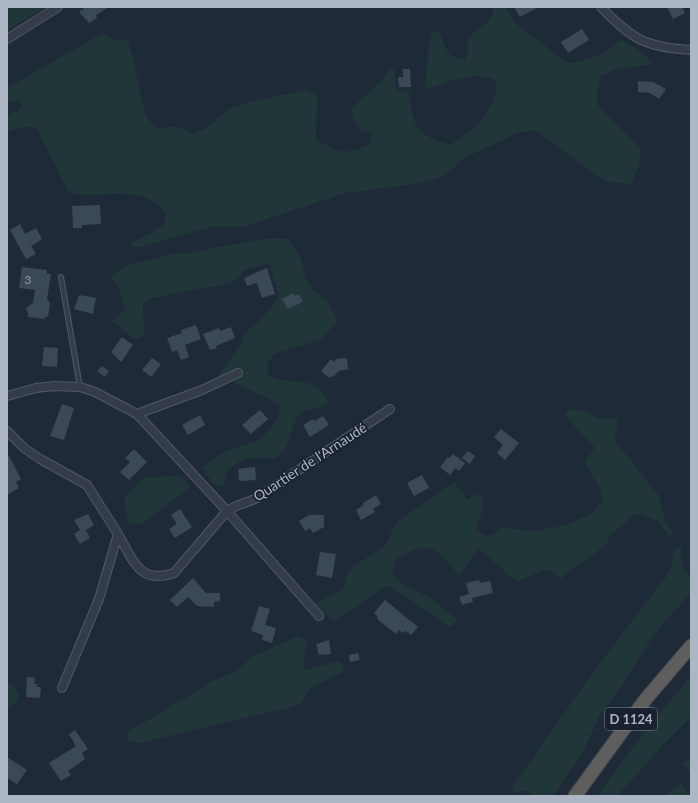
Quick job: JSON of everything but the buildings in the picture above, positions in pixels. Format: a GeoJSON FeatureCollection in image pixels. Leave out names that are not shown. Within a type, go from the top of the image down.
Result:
{"type":"FeatureCollection","features":[{"type":"Feature","properties":{"kind":"highway","name":"D 1124"},"geometry":{"type":"LineString","coordinates":[[575,796],[645,700],[691,646]]}},
{"type":"Feature","properties":{"kind":"street"},"geometry":{"type":"LineString","coordinates":[[7,38],[58,7]]}},
{"type":"Feature","properties":{"kind":"street"},"geometry":{"type":"LineString","coordinates":[[601,7],[626,31],[651,46],[691,50]]}},
{"type":"Feature","properties":{"kind":"street"},"geometry":{"type":"LineString","coordinates":[[137,414],[202,390],[238,373]]}},
{"type":"Feature","properties":{"kind":"street"},"geometry":{"type":"LineString","coordinates":[[7,396],[42,388],[80,388],[95,392],[137,414],[227,511],[319,616]]}},
{"type":"Feature","properties":{"kind":"street","name":"Quartier de l'Arnaudé"},"geometry":{"type":"LineString","coordinates":[[7,431],[18,443],[40,459],[87,484],[140,571],[149,576],[163,577],[174,573],[182,565],[227,511],[236,505],[246,504],[257,498],[390,409]]}},
{"type":"Feature","properties":{"kind":"street"},"geometry":{"type":"LineString","coordinates":[[62,688],[99,599],[118,534]]}},
{"type":"Feature","properties":{"kind":"lane"},"geometry":{"type":"LineString","coordinates":[[61,277],[80,388]]}},
{"type":"Feature","properties":{"kind":"green space"},"geometry":{"type":"Polygon","coordinates":[[[7,7],[46,7],[7,31],[7,7]]]}},
{"type":"Feature","properties":{"kind":"green space"},"geometry":{"type":"Polygon","coordinates":[[[493,7],[506,7],[515,23],[568,63],[597,56],[609,50],[621,40],[641,51],[653,64],[618,69],[602,75],[597,91],[599,107],[640,148],[638,167],[630,185],[619,182],[606,182],[536,131],[520,132],[461,160],[447,174],[435,179],[415,184],[345,193],[243,227],[211,227],[140,247],[131,247],[132,242],[151,233],[164,224],[166,215],[157,205],[146,198],[134,195],[81,195],[69,193],[37,130],[33,126],[14,129],[7,132],[7,117],[22,107],[19,100],[7,102],[7,88],[103,33],[112,39],[129,41],[145,114],[153,126],[159,129],[174,126],[193,133],[206,128],[230,108],[252,101],[307,90],[317,96],[316,140],[336,150],[354,150],[369,144],[372,133],[361,131],[354,119],[351,109],[381,82],[388,71],[394,69],[396,90],[409,92],[412,114],[418,128],[430,137],[450,145],[475,127],[489,110],[496,91],[496,81],[480,76],[463,78],[431,88],[425,86],[430,34],[437,31],[449,53],[457,59],[465,60],[468,51],[467,40],[475,31],[491,19],[493,7]]]}},
{"type":"Feature","properties":{"kind":"green space"},"geometry":{"type":"Polygon","coordinates":[[[262,239],[288,239],[300,256],[306,279],[314,291],[326,300],[338,320],[322,339],[274,354],[268,363],[268,374],[285,380],[309,383],[317,387],[323,393],[328,402],[322,407],[302,411],[296,419],[285,450],[275,458],[251,458],[237,463],[227,472],[224,484],[218,487],[212,482],[202,468],[214,458],[227,451],[258,440],[266,434],[278,416],[280,406],[277,403],[219,375],[241,344],[244,334],[260,320],[276,302],[279,295],[269,263],[244,270],[232,283],[152,298],[143,304],[145,334],[140,338],[134,339],[112,321],[126,308],[117,285],[112,279],[113,275],[127,265],[171,254],[187,253],[262,239]]]}},
{"type":"Feature","properties":{"kind":"green space"},"geometry":{"type":"Polygon","coordinates":[[[571,409],[587,412],[598,418],[615,419],[618,421],[615,437],[616,442],[659,496],[665,522],[673,533],[670,537],[658,521],[640,514],[633,516],[608,537],[607,544],[560,579],[550,570],[544,570],[517,582],[479,549],[459,576],[445,559],[432,549],[416,549],[396,560],[392,573],[396,578],[404,585],[424,594],[444,608],[458,621],[450,627],[387,585],[335,621],[323,613],[315,604],[343,589],[347,576],[353,567],[385,546],[396,523],[454,482],[468,500],[475,494],[482,497],[484,505],[476,530],[486,536],[494,534],[503,527],[531,531],[564,526],[591,514],[603,501],[598,484],[589,471],[585,461],[595,448],[565,416],[566,412],[571,409]]]}},
{"type":"Feature","properties":{"kind":"green space"},"geometry":{"type":"Polygon","coordinates":[[[180,476],[191,486],[141,525],[130,524],[127,520],[124,498],[145,477],[180,476]]]}},
{"type":"Feature","properties":{"kind":"green space"},"geometry":{"type":"Polygon","coordinates":[[[681,547],[683,571],[691,576],[691,593],[655,633],[621,687],[598,718],[584,751],[553,796],[530,796],[531,794],[525,790],[513,793],[513,786],[550,733],[607,654],[666,577],[672,566],[674,549],[681,547]]]}},
{"type":"Feature","properties":{"kind":"green space"},"geometry":{"type":"Polygon","coordinates":[[[298,636],[307,641],[303,670],[340,661],[344,671],[309,689],[301,703],[288,708],[140,743],[129,742],[127,738],[128,733],[133,729],[215,680],[238,670],[252,657],[298,636]]]}},
{"type":"Feature","properties":{"kind":"green space"},"geometry":{"type":"Polygon","coordinates":[[[691,676],[691,717],[665,743],[617,796],[597,796],[641,736],[691,676]]]}},
{"type":"Feature","properties":{"kind":"green space"},"geometry":{"type":"Polygon","coordinates":[[[7,683],[11,683],[20,694],[16,703],[7,708],[7,683]]]}},
{"type":"Feature","properties":{"kind":"green space"},"geometry":{"type":"Polygon","coordinates":[[[691,758],[691,774],[683,764],[691,758]]]}},
{"type":"Feature","properties":{"kind":"green space"},"geometry":{"type":"Polygon","coordinates":[[[681,783],[691,796],[664,796],[681,783]]]}}]}
